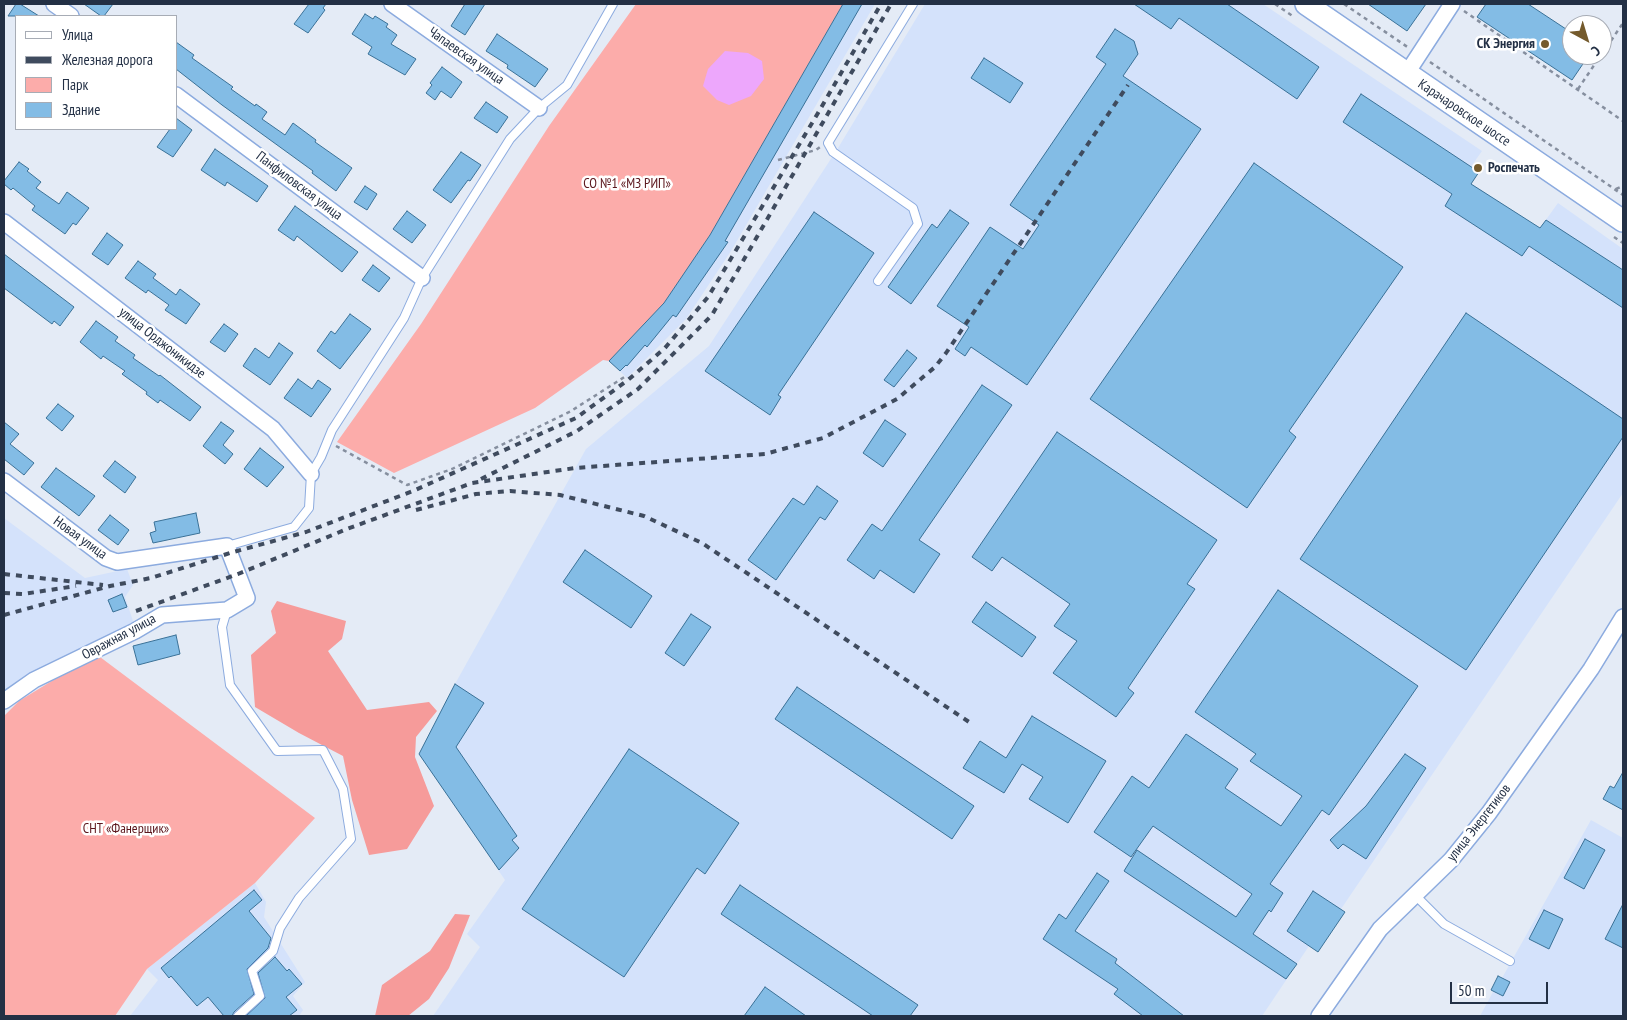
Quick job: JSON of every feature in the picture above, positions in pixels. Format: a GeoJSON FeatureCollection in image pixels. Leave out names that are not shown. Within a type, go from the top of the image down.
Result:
{"type":"FeatureCollection","features":[{"type":"Feature","properties":{"kind":"street"},"geometry":{"type":"LineString","coordinates":[[54,4],[70,15]]}},
{"type":"Feature","properties":{"kind":"street","name":"Чапаевская улица"},"geometry":{"type":"LineString","coordinates":[[392,4],[539,108]]}},
{"type":"Feature","properties":{"kind":"street","name":"Карачаровское шоссе"},"geometry":{"type":"LineString","coordinates":[[1306,4],[1623,221]]}},
{"type":"Feature","properties":{"kind":"street"},"geometry":{"type":"LineString","coordinates":[[1406,73],[1456,6]]}},
{"type":"Feature","properties":{"kind":"street","name":"Панфиловская улица"},"geometry":{"type":"LineString","coordinates":[[178,96],[422,278]]}},
{"type":"Feature","properties":{"kind":"street","name":"улица Орджоникидзе"},"geometry":{"type":"LineString","coordinates":[[4,222],[274,429],[311,474]]}},
{"type":"Feature","properties":{"kind":"street","name":"Новая улица"},"geometry":{"type":"LineString","coordinates":[[4,481],[106,558],[116,562],[227,546]]}},
{"type":"Feature","properties":{"kind":"street"},"geometry":{"type":"LineString","coordinates":[[227,546],[247,598],[228,610]]}},
{"type":"Feature","properties":{"kind":"street","name":"Овражная улица"},"geometry":{"type":"LineString","coordinates":[[4,702],[34,680],[135,631],[162,615],[228,610]]}},
{"type":"Feature","properties":{"kind":"street","name":"улица Энергетиков"},"geometry":{"type":"LineString","coordinates":[[1319,1016],[1380,930],[1451,860],[1489,813],[1591,669],[1623,617]]}},
{"type":"Feature","properties":{"kind":"lane"},"geometry":{"type":"LineString","coordinates":[[227,546],[294,527],[309,508],[311,474],[322,457],[332,430],[404,318],[422,278],[510,139],[539,108],[567,85],[613,4]]}},
{"type":"Feature","properties":{"kind":"lane"},"geometry":{"type":"LineString","coordinates":[[878,281],[918,224],[913,208],[833,152],[828,143],[912,4]]}},
{"type":"Feature","properties":{"kind":"lane"},"geometry":{"type":"LineString","coordinates":[[228,610],[222,627],[230,685],[277,751],[323,750],[343,789],[351,839],[299,898],[280,928],[273,951],[252,971],[260,996],[238,1016]]}},
{"type":"Feature","properties":{"kind":"lane"},"geometry":{"type":"LineString","coordinates":[[1415,895],[1444,924],[1510,961]]}},
{"type":"Feature","properties":{"kind":"path"},"geometry":{"type":"LineString","coordinates":[[1344,4],[1623,195]]}},
{"type":"Feature","properties":{"kind":"path"},"geometry":{"type":"LineString","coordinates":[[1456,6],[1623,121]]}},
{"type":"Feature","properties":{"kind":"path"},"geometry":{"type":"LineString","coordinates":[[1612,40],[1623,23]]}},
{"type":"Feature","properties":{"kind":"path"},"geometry":{"type":"LineString","coordinates":[[1578,89],[1595,65]]}},
{"type":"Feature","properties":{"kind":"path"},"geometry":{"type":"LineString","coordinates":[[778,160],[816,150],[828,143]]}},
{"type":"Feature","properties":{"kind":"path"},"geometry":{"type":"LineString","coordinates":[[1616,189],[1623,186]]}},
{"type":"Feature","properties":{"kind":"path"},"geometry":{"type":"LineString","coordinates":[[327,441],[407,485],[452,469],[572,411],[626,376]]}},
{"type":"Feature","properties":{"kind":"shaded area"},"geometry":{"type":"Polygon","coordinates":[[[843,4],[875,4],[731,251],[686,319],[627,378],[609,361],[710,235],[843,4]]]}},
{"type":"Feature","properties":{"kind":"shaded area"},"geometry":{"type":"Polygon","coordinates":[[[925,4],[1263,4],[1482,151],[1463,178],[1540,228],[1558,203],[1623,249],[1623,493],[1341,909],[1309,946],[1262,1016],[433,1016],[480,947],[467,934],[505,880],[419,754],[455,684],[586,449],[709,346],[838,148],[925,4]]]}},
{"type":"Feature","properties":{"kind":"shaded area"},"geometry":{"type":"Polygon","coordinates":[[[725,51],[748,53],[762,61],[764,79],[751,96],[729,105],[717,100],[703,86],[708,69],[725,51]]]}},
{"type":"Feature","properties":{"kind":"shaded area"},"geometry":{"type":"Polygon","coordinates":[[[4,518],[85,578],[127,569],[133,585],[125,597],[135,627],[4,693],[4,518]]]}},
{"type":"Feature","properties":{"kind":"shaded area"},"geometry":{"type":"Polygon","coordinates":[[[277,601],[346,621],[342,639],[328,651],[367,710],[429,702],[437,711],[416,737],[415,757],[434,806],[407,849],[369,855],[352,800],[343,756],[255,707],[251,655],[276,633],[271,611],[277,601]]]}},
{"type":"Feature","properties":{"kind":"shaded area"},"geometry":{"type":"Polygon","coordinates":[[[1591,820],[1623,838],[1623,1016],[1480,1016],[1493,992],[1491,990],[1499,976],[1502,978],[1591,820]]]}},
{"type":"Feature","properties":{"kind":"shaded area"},"geometry":{"type":"Polygon","coordinates":[[[255,883],[266,902],[264,917],[305,982],[293,996],[303,1010],[299,1016],[130,1016],[158,980],[147,969],[255,883]]]}},
{"type":"Feature","properties":{"kind":"shaded area"},"geometry":{"type":"Polygon","coordinates":[[[455,914],[470,915],[449,968],[429,999],[408,1016],[375,1016],[382,985],[430,951],[455,914]]]}},
{"type":"Feature","properties":{"kind":"green space","name":"СО №1 «МЗ РИП»"},"geometry":{"type":"Polygon","coordinates":[[[636,4],[843,4],[710,235],[664,303],[609,361],[603,360],[535,408],[394,473],[337,442],[421,324],[549,126],[636,4]]]}},
{"type":"Feature","properties":{"kind":"green space","name":"СНТ «Фанерщик»"},"geometry":{"type":"Polygon","coordinates":[[[96,654],[315,818],[255,883],[147,969],[115,1016],[4,1016],[4,716],[19,701],[96,654]]]}},
{"type":"Feature","properties":{"kind":"building"},"geometry":{"type":"Polygon","coordinates":[[[16,4],[20,4],[37,15],[15,15],[8,16],[16,4]]]}},
{"type":"Feature","properties":{"kind":"building"},"geometry":{"type":"Polygon","coordinates":[[[84,4],[113,4],[105,15],[100,15],[84,4]]]}},
{"type":"Feature","properties":{"kind":"building"},"geometry":{"type":"Polygon","coordinates":[[[309,4],[326,4],[323,8],[325,10],[308,33],[294,24],[309,4]]]}},
{"type":"Feature","properties":{"kind":"building"},"geometry":{"type":"Polygon","coordinates":[[[465,4],[485,4],[465,35],[451,26],[465,4]]]}},
{"type":"Feature","properties":{"kind":"building"},"geometry":{"type":"Polygon","coordinates":[[[843,4],[862,4],[725,241],[728,242],[676,317],[673,315],[647,347],[645,345],[627,366],[620,371],[609,361],[664,303],[710,235],[843,4]]]}},
{"type":"Feature","properties":{"kind":"building"},"geometry":{"type":"Polygon","coordinates":[[[1134,4],[1227,4],[1319,67],[1297,99],[1179,18],[1171,29],[1134,4]]]}},
{"type":"Feature","properties":{"kind":"building"},"geometry":{"type":"Polygon","coordinates":[[[1368,4],[1426,4],[1407,31],[1368,4]]]}},
{"type":"Feature","properties":{"kind":"building","name":"СК Энергия"},"geometry":{"type":"Polygon","coordinates":[[[1486,4],[1528,4],[1562,26],[1562,65],[1582,65],[1572,80],[1477,17],[1486,4]]]}},
{"type":"Feature","properties":{"kind":"building"},"geometry":{"type":"Polygon","coordinates":[[[365,14],[373,19],[375,16],[388,24],[386,27],[397,35],[391,44],[416,59],[405,75],[368,54],[372,47],[352,34],[365,14]]]}},
{"type":"Feature","properties":{"kind":"building"},"geometry":{"type":"Polygon","coordinates":[[[1115,29],[1134,41],[1138,54],[1123,76],[1201,129],[1027,385],[971,347],[965,356],[955,349],[969,327],[937,306],[990,227],[1023,249],[1039,225],[1010,205],[1106,64],[1096,57],[1115,29]]]}},
{"type":"Feature","properties":{"kind":"building"},"geometry":{"type":"Polygon","coordinates":[[[497,34],[548,69],[535,87],[507,68],[508,65],[486,51],[497,34]]]}},
{"type":"Feature","properties":{"kind":"building"},"geometry":{"type":"Polygon","coordinates":[[[178,43],[194,55],[192,58],[233,87],[231,89],[267,112],[262,119],[285,135],[293,123],[316,140],[315,142],[352,168],[336,191],[312,173],[313,171],[178,71],[178,43]]]}},
{"type":"Feature","properties":{"kind":"building"},"geometry":{"type":"Polygon","coordinates":[[[984,58],[1023,83],[1010,103],[971,78],[984,58]]]}},
{"type":"Feature","properties":{"kind":"building"},"geometry":{"type":"Polygon","coordinates":[[[442,67],[462,82],[451,98],[441,91],[435,100],[426,93],[432,85],[430,83],[442,67]]]}},
{"type":"Feature","properties":{"kind":"building"},"geometry":{"type":"Polygon","coordinates":[[[1361,94],[1479,172],[1471,184],[1540,228],[1546,220],[1623,270],[1623,308],[1529,246],[1522,256],[1445,206],[1452,194],[1343,122],[1361,94]]]}},
{"type":"Feature","properties":{"kind":"building"},"geometry":{"type":"Polygon","coordinates":[[[486,102],[508,117],[497,133],[474,118],[486,102]]]}},
{"type":"Feature","properties":{"kind":"building"},"geometry":{"type":"Polygon","coordinates":[[[178,120],[192,130],[173,157],[157,147],[169,130],[178,130],[178,120]]]}},
{"type":"Feature","properties":{"kind":"building"},"geometry":{"type":"Polygon","coordinates":[[[215,149],[268,186],[257,202],[227,182],[225,186],[201,170],[215,149]]]}},
{"type":"Feature","properties":{"kind":"building"},"geometry":{"type":"Polygon","coordinates":[[[461,152],[481,165],[451,203],[433,190],[461,152]]]}},
{"type":"Feature","properties":{"kind":"building"},"geometry":{"type":"Polygon","coordinates":[[[19,162],[29,169],[27,171],[41,182],[36,188],[59,204],[67,192],[89,208],[76,225],[73,223],[65,234],[32,210],[35,206],[13,188],[11,190],[4,184],[4,181],[19,162]]]}},
{"type":"Feature","properties":{"kind":"building"},"geometry":{"type":"Polygon","coordinates":[[[1254,163],[1403,267],[1289,431],[1296,437],[1247,508],[1090,399],[1254,163]]]}},
{"type":"Feature","properties":{"kind":"building"},"geometry":{"type":"Polygon","coordinates":[[[365,186],[377,194],[367,210],[354,202],[365,186]]]}},
{"type":"Feature","properties":{"kind":"building"},"geometry":{"type":"Polygon","coordinates":[[[295,206],[358,252],[342,272],[297,236],[294,241],[278,230],[295,206]]]}},
{"type":"Feature","properties":{"kind":"building"},"geometry":{"type":"Polygon","coordinates":[[[950,210],[969,223],[911,304],[888,287],[932,224],[937,228],[950,210]]]}},
{"type":"Feature","properties":{"kind":"building"},"geometry":{"type":"Polygon","coordinates":[[[407,211],[426,225],[412,243],[393,229],[407,211]]]}},
{"type":"Feature","properties":{"kind":"building"},"geometry":{"type":"Polygon","coordinates":[[[814,212],[874,253],[778,395],[781,397],[770,415],[705,371],[814,212]]]}},
{"type":"Feature","properties":{"kind":"building"},"geometry":{"type":"Polygon","coordinates":[[[107,233],[123,245],[108,265],[92,254],[107,233]]]}},
{"type":"Feature","properties":{"kind":"building"},"geometry":{"type":"Polygon","coordinates":[[[4,254],[74,307],[60,326],[54,321],[52,324],[4,288],[4,254]]]}},
{"type":"Feature","properties":{"kind":"building"},"geometry":{"type":"Polygon","coordinates":[[[138,261],[156,274],[153,278],[176,295],[180,289],[200,304],[186,324],[165,310],[169,305],[148,290],[146,293],[125,278],[138,261]]]}},
{"type":"Feature","properties":{"kind":"building"},"geometry":{"type":"Polygon","coordinates":[[[373,265],[390,278],[379,292],[362,280],[373,265]]]}},
{"type":"Feature","properties":{"kind":"building"},"geometry":{"type":"Polygon","coordinates":[[[1466,313],[1623,419],[1623,437],[1466,670],[1300,559],[1466,313]]]}},
{"type":"Feature","properties":{"kind":"building"},"geometry":{"type":"Polygon","coordinates":[[[350,314],[371,329],[340,369],[317,351],[331,331],[335,334],[350,314]]]}},
{"type":"Feature","properties":{"kind":"building"},"geometry":{"type":"Polygon","coordinates":[[[96,321],[118,337],[115,341],[135,355],[133,358],[160,375],[201,407],[190,421],[160,400],[158,403],[146,394],[147,392],[122,374],[125,371],[103,356],[101,359],[80,342],[96,321]]]}},
{"type":"Feature","properties":{"kind":"building"},"geometry":{"type":"Polygon","coordinates":[[[224,324],[238,334],[225,352],[210,342],[224,324]]]}},
{"type":"Feature","properties":{"kind":"building"},"geometry":{"type":"Polygon","coordinates":[[[279,343],[293,353],[270,385],[243,366],[255,348],[269,358],[279,343]]]}},
{"type":"Feature","properties":{"kind":"building"},"geometry":{"type":"Polygon","coordinates":[[[907,350],[917,358],[894,387],[884,380],[907,350]]]}},
{"type":"Feature","properties":{"kind":"building"},"geometry":{"type":"Polygon","coordinates":[[[298,379],[312,389],[318,380],[331,389],[311,417],[284,398],[298,379]]]}},
{"type":"Feature","properties":{"kind":"building"},"geometry":{"type":"Polygon","coordinates":[[[982,385],[1012,405],[919,540],[940,554],[914,593],[880,570],[874,579],[847,560],[872,524],[882,531],[982,385]]]}},
{"type":"Feature","properties":{"kind":"building"},"geometry":{"type":"Polygon","coordinates":[[[58,404],[74,416],[62,431],[46,418],[58,404]]]}},
{"type":"Feature","properties":{"kind":"building"},"geometry":{"type":"Polygon","coordinates":[[[885,420],[906,434],[883,467],[863,453],[885,420]]]}},
{"type":"Feature","properties":{"kind":"building"},"geometry":{"type":"Polygon","coordinates":[[[4,422],[19,434],[10,444],[34,463],[24,475],[4,459],[4,422]]]}},
{"type":"Feature","properties":{"kind":"building"},"geometry":{"type":"Polygon","coordinates":[[[221,422],[234,431],[223,445],[233,454],[225,464],[203,446],[221,422]]]}},
{"type":"Feature","properties":{"kind":"building"},"geometry":{"type":"Polygon","coordinates":[[[1057,432],[1217,540],[1187,584],[1195,589],[1128,688],[1134,693],[1116,717],[1053,673],[1077,641],[1054,626],[1070,604],[1002,557],[992,571],[972,557],[1057,432]]]}},
{"type":"Feature","properties":{"kind":"building"},"geometry":{"type":"Polygon","coordinates":[[[260,448],[284,467],[267,487],[244,469],[260,448]]]}},
{"type":"Feature","properties":{"kind":"building"},"geometry":{"type":"Polygon","coordinates":[[[115,461],[136,477],[125,493],[103,476],[115,461]]]}},
{"type":"Feature","properties":{"kind":"building"},"geometry":{"type":"Polygon","coordinates":[[[56,468],[95,496],[79,516],[41,487],[56,468]]]}},
{"type":"Feature","properties":{"kind":"building"},"geometry":{"type":"Polygon","coordinates":[[[817,486],[838,501],[825,520],[820,517],[776,580],[748,560],[793,498],[804,505],[817,486]]]}},
{"type":"Feature","properties":{"kind":"building"},"geometry":{"type":"Polygon","coordinates":[[[196,513],[200,533],[153,543],[150,533],[156,531],[154,522],[196,513]]]}},
{"type":"Feature","properties":{"kind":"building"},"geometry":{"type":"Polygon","coordinates":[[[110,515],[129,530],[118,545],[98,530],[110,515]]]}},
{"type":"Feature","properties":{"kind":"building"},"geometry":{"type":"Polygon","coordinates":[[[585,550],[652,596],[631,628],[563,582],[585,550]]]}},
{"type":"Feature","properties":{"kind":"building"},"geometry":{"type":"Polygon","coordinates":[[[1278,590],[1418,686],[1329,815],[1322,810],[1270,884],[1283,893],[1271,912],[1269,910],[1253,934],[1297,964],[1286,979],[1124,871],[1137,850],[1236,917],[1252,894],[1153,826],[1131,857],[1094,832],[1132,776],[1149,788],[1186,734],[1238,769],[1225,788],[1281,826],[1302,796],[1250,761],[1256,754],[1195,712],[1278,590]]]}},
{"type":"Feature","properties":{"kind":"building"},"geometry":{"type":"Polygon","coordinates":[[[122,594],[127,607],[113,612],[108,600],[122,594]]]}},
{"type":"Feature","properties":{"kind":"building"},"geometry":{"type":"Polygon","coordinates":[[[986,602],[1036,637],[1022,657],[972,622],[986,602]]]}},
{"type":"Feature","properties":{"kind":"building"},"geometry":{"type":"Polygon","coordinates":[[[691,614],[711,627],[684,666],[665,653],[691,614]]]}},
{"type":"Feature","properties":{"kind":"building"},"geometry":{"type":"Polygon","coordinates":[[[176,635],[180,654],[138,665],[133,646],[176,635]]]}},
{"type":"Feature","properties":{"kind":"building"},"geometry":{"type":"Polygon","coordinates":[[[455,684],[484,703],[456,747],[517,836],[512,840],[519,848],[499,870],[419,754],[455,684]]]}},
{"type":"Feature","properties":{"kind":"building"},"geometry":{"type":"Polygon","coordinates":[[[797,687],[974,806],[952,839],[775,719],[797,687]]]}},
{"type":"Feature","properties":{"kind":"building"},"geometry":{"type":"Polygon","coordinates":[[[1032,716],[1106,761],[1068,823],[1029,799],[1043,777],[1022,764],[1004,793],[963,768],[980,741],[1006,758],[1032,716]]]}},
{"type":"Feature","properties":{"kind":"building"},"geometry":{"type":"Polygon","coordinates":[[[629,749],[739,823],[705,874],[697,868],[624,977],[522,909],[629,749]]]}},
{"type":"Feature","properties":{"kind":"building"},"geometry":{"type":"Polygon","coordinates":[[[1405,754],[1426,768],[1366,859],[1343,844],[1338,849],[1330,840],[1366,806],[1405,754]]]}},
{"type":"Feature","properties":{"kind":"building"},"geometry":{"type":"Polygon","coordinates":[[[1623,772],[1623,810],[1603,799],[1610,786],[1614,788],[1623,772]]]}},
{"type":"Feature","properties":{"kind":"building"},"geometry":{"type":"Polygon","coordinates":[[[1585,839],[1605,850],[1584,889],[1564,878],[1585,839]]]}},
{"type":"Feature","properties":{"kind":"building"},"geometry":{"type":"Polygon","coordinates":[[[1097,873],[1109,881],[1075,931],[1117,959],[1115,963],[1184,1016],[1143,1016],[1114,994],[1118,989],[1043,939],[1059,914],[1066,919],[1097,873]]]}},
{"type":"Feature","properties":{"kind":"building"},"geometry":{"type":"Polygon","coordinates":[[[740,885],[918,1005],[910,1016],[873,1016],[721,914],[740,885]]]}},
{"type":"Feature","properties":{"kind":"building"},"geometry":{"type":"Polygon","coordinates":[[[254,890],[262,900],[249,911],[271,938],[268,948],[247,969],[254,994],[232,1016],[224,1016],[208,997],[197,1006],[171,976],[169,978],[161,968],[254,890]]]}},
{"type":"Feature","properties":{"kind":"building"},"geometry":{"type":"Polygon","coordinates":[[[1313,891],[1345,912],[1318,952],[1287,931],[1313,891]]]}},
{"type":"Feature","properties":{"kind":"building"},"geometry":{"type":"Polygon","coordinates":[[[1623,904],[1623,948],[1605,939],[1623,904]]]}},
{"type":"Feature","properties":{"kind":"building"},"geometry":{"type":"Polygon","coordinates":[[[1544,910],[1563,919],[1549,949],[1529,939],[1544,910]]]}},
{"type":"Feature","properties":{"kind":"building"},"geometry":{"type":"Polygon","coordinates":[[[275,957],[302,984],[286,997],[297,1010],[289,1016],[246,1016],[265,998],[258,973],[275,957]]]}},
{"type":"Feature","properties":{"kind":"building"},"geometry":{"type":"Polygon","coordinates":[[[1498,976],[1510,982],[1503,996],[1491,990],[1498,976]]]}},
{"type":"Feature","properties":{"kind":"building"},"geometry":{"type":"Polygon","coordinates":[[[765,987],[806,1016],[744,1016],[765,987]]]}},
{"type":"Feature","properties":{"kind":"railway"},"geometry":{"type":"LineString","coordinates":[[4,615],[110,586],[151,578],[306,532],[413,491],[576,418],[628,380],[665,348],[708,297],[881,4]]}},
{"type":"Feature","properties":{"kind":"railway"},"geometry":{"type":"LineString","coordinates":[[481,479],[577,431],[638,389],[712,315],[891,4]]}},
{"type":"Feature","properties":{"kind":"railway"},"geometry":{"type":"LineString","coordinates":[[136,611],[238,574],[347,529],[472,483],[575,468],[765,454],[823,438],[897,399],[935,367],[946,353],[1128,85]]}},
{"type":"Feature","properties":{"kind":"railway"},"geometry":{"type":"LineString","coordinates":[[416,510],[476,494],[510,491],[560,495],[644,516],[702,543],[969,722]]}},
{"type":"Feature","properties":{"kind":"railway"},"geometry":{"type":"LineString","coordinates":[[4,574],[103,585]]}},
{"type":"Feature","properties":{"kind":"railway"},"geometry":{"type":"LineString","coordinates":[[4,593],[23,594],[76,586]]}},
{"type":"Feature","properties":{"kind":"place","name":"СК Энергия"},"geometry":{"type":"Point","coordinates":[1545,44]}},
{"type":"Feature","properties":{"kind":"place","name":"Роспечать"},"geometry":{"type":"Point","coordinates":[1478,168]}}]}
